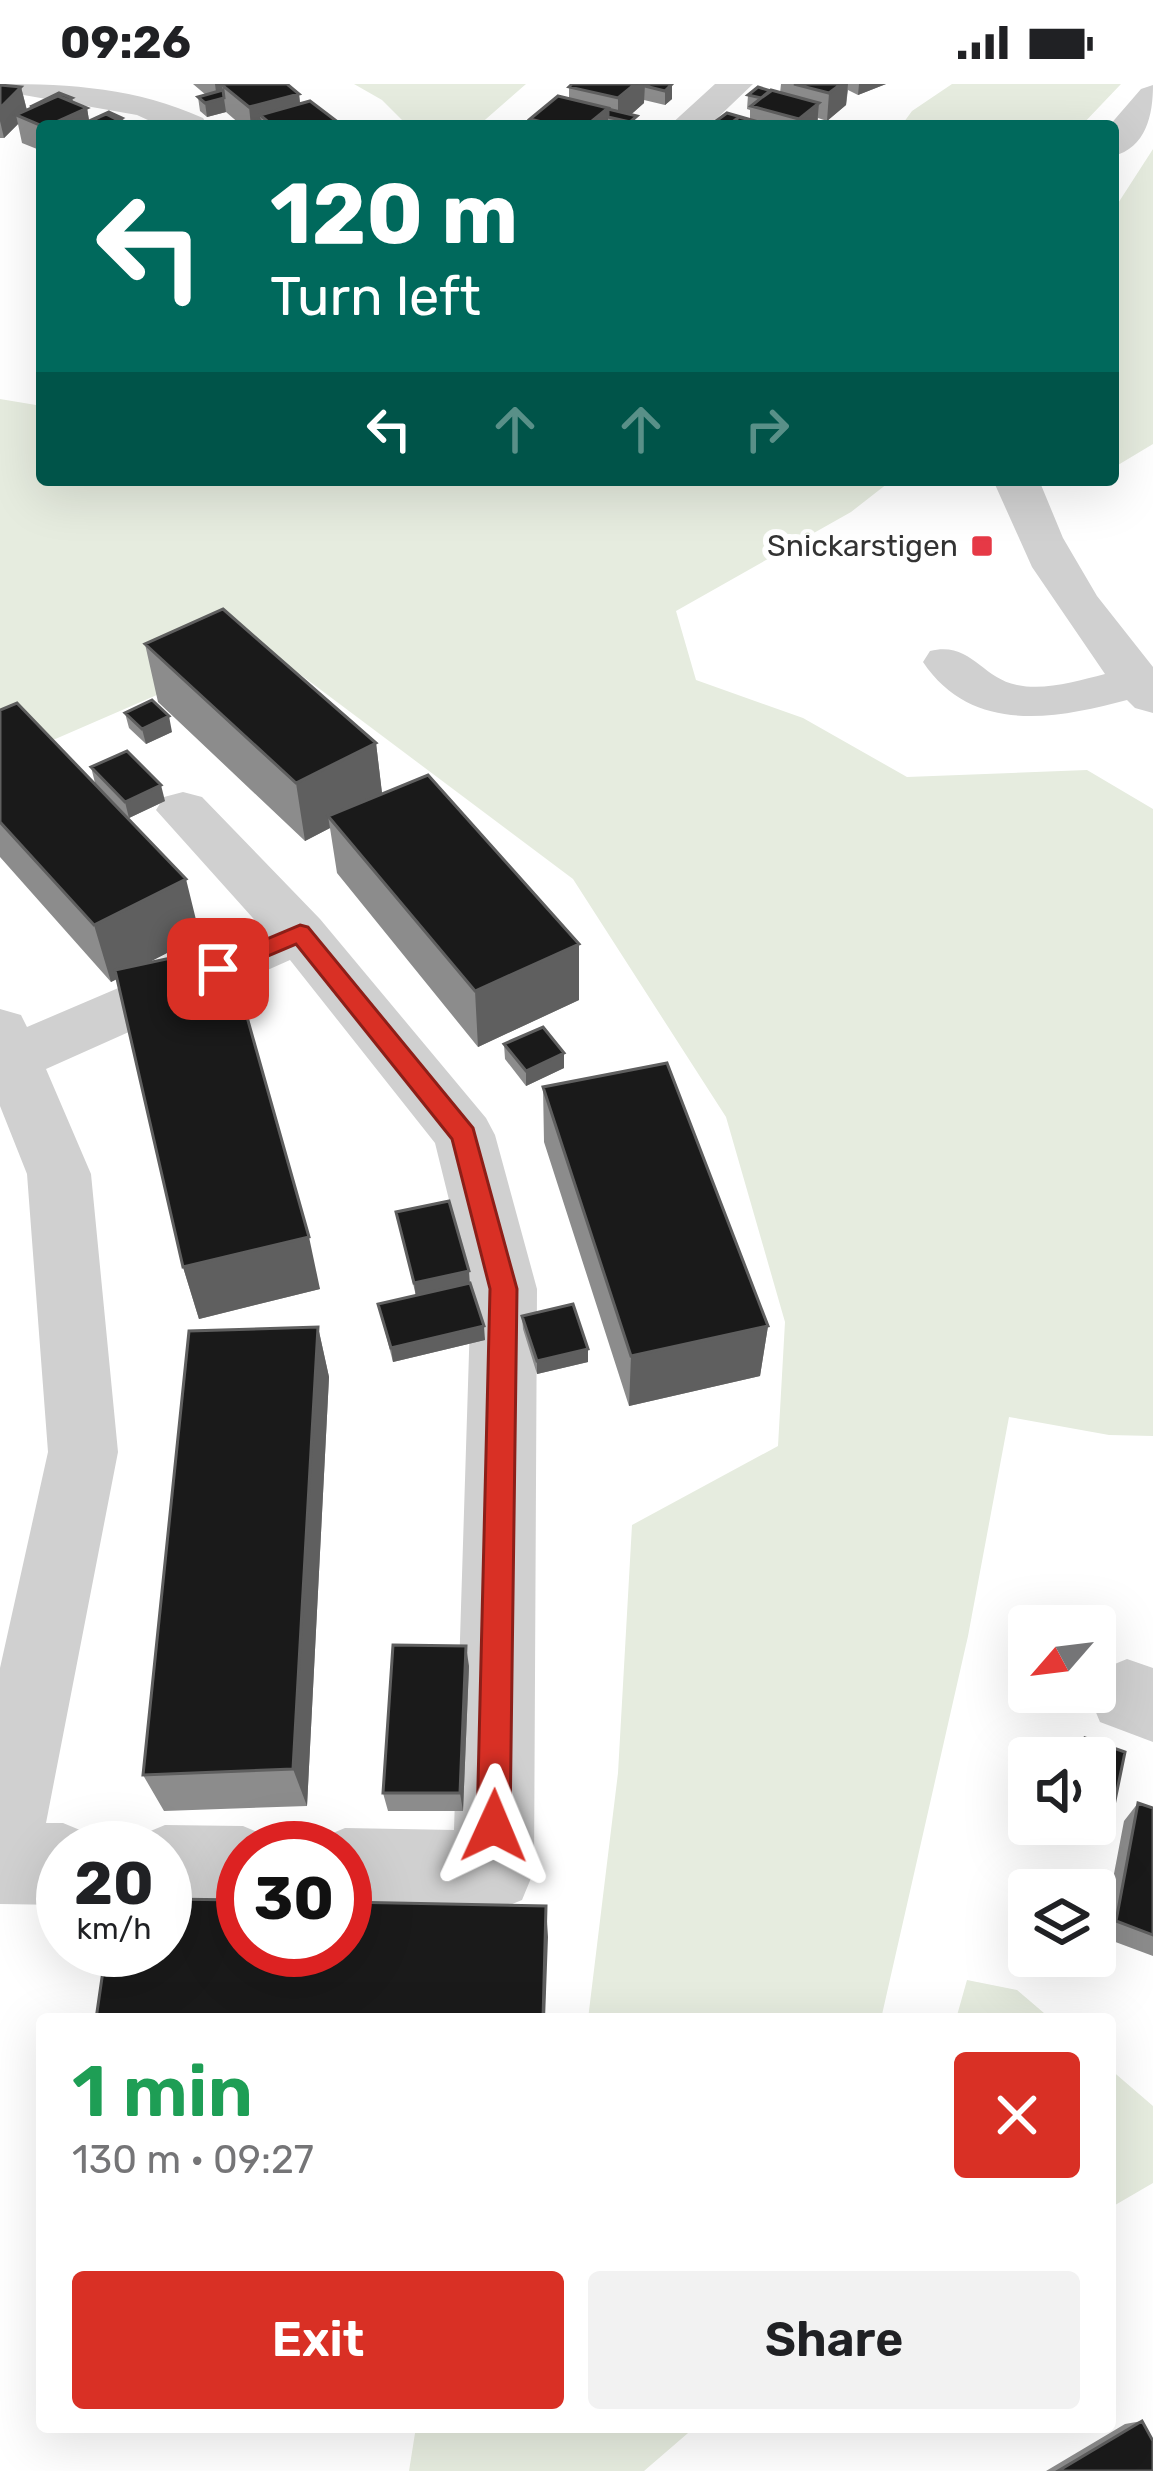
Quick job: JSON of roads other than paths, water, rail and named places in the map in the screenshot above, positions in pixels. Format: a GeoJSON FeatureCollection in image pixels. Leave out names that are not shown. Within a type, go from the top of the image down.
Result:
{"type":"FeatureCollection","features":[{"type":"Feature","properties":{"kind":"street"},"geometry":{"type":"LineString","coordinates":[[13,84],[146,106],[177,120]]}},
{"type":"Feature","properties":{"kind":"street"},"geometry":{"type":"LineString","coordinates":[[694,120],[736,84]]}},
{"type":"Feature","properties":{"kind":"street"},"geometry":{"type":"LineString","coordinates":[[1119,138],[1153,96]]}},
{"type":"Feature","properties":{"kind":"street"},"geometry":{"type":"LineString","coordinates":[[948,662],[972,687],[998,700],[1034,705],[1145,689],[1046,554],[1018,486]]}},
{"type":"Feature","properties":{"kind":"street"},"geometry":{"type":"LineString","coordinates":[[183,810],[300,933],[464,1136],[504,1289],[493,1871],[372,1869]]}},
{"type":"Feature","properties":{"kind":"street"},"geometry":{"type":"LineString","coordinates":[[0,1851],[83,1451],[59,1174],[7,1044],[300,933]]}},
{"type":"Feature","properties":{"kind":"street"},"geometry":{"type":"LineString","coordinates":[[0,1863],[36,1864]]}},
{"type":"Feature","properties":{"kind":"place","name":"Snickarstigen"},"geometry":{"type":"Point","coordinates":[982,546]}}]}
